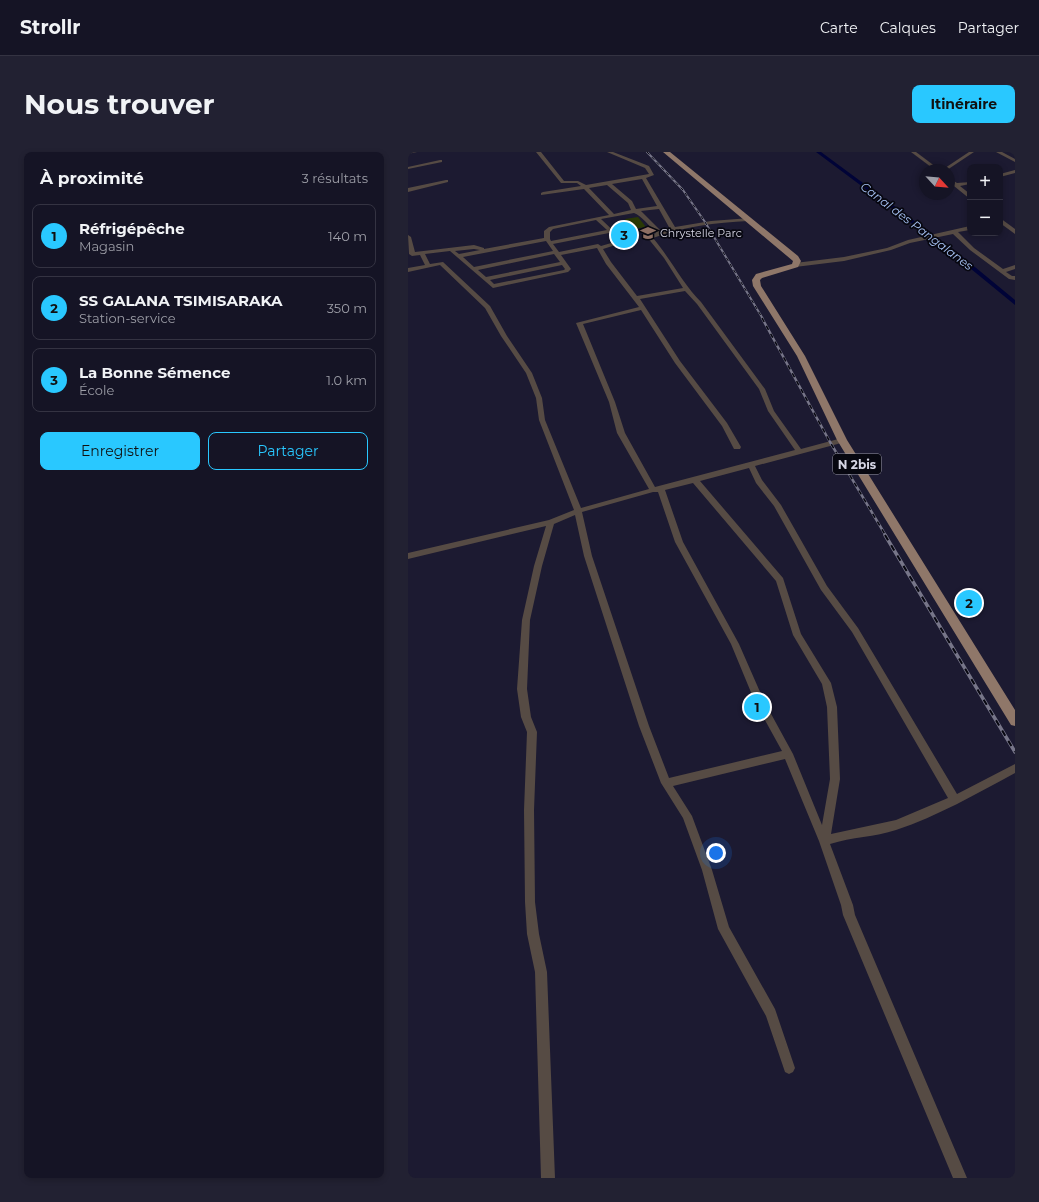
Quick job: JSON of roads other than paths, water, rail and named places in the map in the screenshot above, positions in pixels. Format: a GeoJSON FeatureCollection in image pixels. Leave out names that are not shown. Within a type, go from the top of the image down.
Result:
{"type":"FeatureCollection","features":[{"type":"Feature","properties":{"kind":"main road"},"geometry":{"type":"LineString","coordinates":[[666,152],[795,258],[797,262],[795,265]]}},
{"type":"Feature","properties":{"kind":"main road","name":"N 2bis"},"geometry":{"type":"LineString","coordinates":[[795,265],[759,276],[756,280],[757,286],[801,356],[842,440],[1015,721]]}},
{"type":"Feature","properties":{"kind":"street"},"geometry":{"type":"LineString","coordinates":[[408,154],[415,152]]}},
{"type":"Feature","properties":{"kind":"street"},"geometry":{"type":"LineString","coordinates":[[538,152],[563,182],[578,182],[585,187],[612,215]]}},
{"type":"Feature","properties":{"kind":"street"},"geometry":{"type":"LineString","coordinates":[[543,194],[652,175],[647,167],[609,152]]}},
{"type":"Feature","properties":{"kind":"street"},"geometry":{"type":"LineString","coordinates":[[913,152],[930,164]]}},
{"type":"Feature","properties":{"kind":"street"},"geometry":{"type":"LineString","coordinates":[[953,164],[972,152]]}},
{"type":"Feature","properties":{"kind":"street"},"geometry":{"type":"LineString","coordinates":[[998,152],[1015,161]]}},
{"type":"Feature","properties":{"kind":"street"},"geometry":{"type":"LineString","coordinates":[[408,168],[440,161]]}},
{"type":"Feature","properties":{"kind":"street"},"geometry":{"type":"LineString","coordinates":[[1003,175],[1015,171]]}},
{"type":"Feature","properties":{"kind":"street"},"geometry":{"type":"LineString","coordinates":[[643,177],[673,229]]}},
{"type":"Feature","properties":{"kind":"street"},"geometry":{"type":"LineString","coordinates":[[408,190],[446,181]]}},
{"type":"Feature","properties":{"kind":"street"},"geometry":{"type":"LineString","coordinates":[[608,183],[630,202],[634,210],[640,213],[649,224],[660,233]]}},
{"type":"Feature","properties":{"kind":"street"},"geometry":{"type":"LineString","coordinates":[[955,185],[967,183]]}},
{"type":"Feature","properties":{"kind":"street"},"geometry":{"type":"LineString","coordinates":[[955,186],[967,195]]}},
{"type":"Feature","properties":{"kind":"street"},"geometry":{"type":"LineString","coordinates":[[455,261],[473,269],[486,280],[564,263],[548,241],[548,229],[634,210],[659,207]]}},
{"type":"Feature","properties":{"kind":"street"},"geometry":{"type":"LineString","coordinates":[[473,269],[598,246],[600,248],[622,242],[598,219]]}},
{"type":"Feature","properties":{"kind":"street"},"geometry":{"type":"LineString","coordinates":[[748,219],[705,222],[673,229],[650,237],[762,390],[771,410],[799,451]]}},
{"type":"Feature","properties":{"kind":"street"},"geometry":{"type":"LineString","coordinates":[[1003,223],[1012,222]]}},
{"type":"Feature","properties":{"kind":"street"},"geometry":{"type":"LineString","coordinates":[[1003,223],[1015,228]]}},
{"type":"Feature","properties":{"kind":"street"},"geometry":{"type":"LineString","coordinates":[[1003,223],[1015,232]]}},
{"type":"Feature","properties":{"kind":"street"},"geometry":{"type":"LineString","coordinates":[[795,265],[844,259],[967,229]]}},
{"type":"Feature","properties":{"kind":"street"},"geometry":{"type":"LineString","coordinates":[[408,270],[455,261],[490,250],[611,231]]}},
{"type":"Feature","properties":{"kind":"street"},"geometry":{"type":"LineString","coordinates":[[953,231],[972,250],[1011,278],[1015,278]]}},
{"type":"Feature","properties":{"kind":"street"},"geometry":{"type":"LineString","coordinates":[[408,237],[412,254],[474,247],[490,250]]}},
{"type":"Feature","properties":{"kind":"street"},"geometry":{"type":"LineString","coordinates":[[600,248],[608,263],[636,298],[677,362],[725,425],[737,447]]}},
{"type":"Feature","properties":{"kind":"street"},"geometry":{"type":"LineString","coordinates":[[450,249],[455,261],[488,306],[504,336],[529,373],[539,398],[542,420],[553,444],[578,511],[588,556],[612,634],[644,726],[666,783],[687,816],[707,870],[724,929],[771,1013],[789,1068]]}},
{"type":"Feature","properties":{"kind":"street"},"geometry":{"type":"LineString","coordinates":[[422,253],[428,266]]}},
{"type":"Feature","properties":{"kind":"street"},"geometry":{"type":"LineString","coordinates":[[1002,271],[1015,267]]}},
{"type":"Feature","properties":{"kind":"street"},"geometry":{"type":"LineString","coordinates":[[636,298],[687,289]]}},
{"type":"Feature","properties":{"kind":"street"},"geometry":{"type":"LineString","coordinates":[[642,308],[579,323],[612,402],[621,433],[657,490],[679,542],[735,644],[760,702],[788,754],[824,841],[847,905],[849,915],[960,1178]]}},
{"type":"Feature","properties":{"kind":"street"},"geometry":{"type":"LineString","coordinates":[[408,556],[551,522],[578,511],[842,440]]}},
{"type":"Feature","properties":{"kind":"street"},"geometry":{"type":"LineString","coordinates":[[751,465],[759,481],[777,505],[824,588],[855,630],[955,800]]}},
{"type":"Feature","properties":{"kind":"street"},"geometry":{"type":"LineString","coordinates":[[696,480],[780,580],[797,635],[826,683],[832,707],[835,779],[824,841]]}},
{"type":"Feature","properties":{"kind":"street"},"geometry":{"type":"LineString","coordinates":[[548,1178],[541,972],[533,934],[530,902],[529,810],[532,732],[526,717],[522,689],[526,620],[538,566],[551,522]]}},
{"type":"Feature","properties":{"kind":"street"},"geometry":{"type":"LineString","coordinates":[[666,783],[788,754]]}},
{"type":"Feature","properties":{"kind":"street"},"geometry":{"type":"LineString","coordinates":[[824,841],[841,835],[896,825],[955,800],[1015,768]]}},
{"type":"Feature","properties":{"kind":"waterway","name":"Canal des Pangalanes"},"geometry":{"type":"LineString","coordinates":[[818,152],[956,254],[1015,303]]}},
{"type":"Feature","properties":{"kind":"railway"},"geometry":{"type":"LineString","coordinates":[[647,152],[683,190],[705,222],[763,319]]}},
{"type":"Feature","properties":{"kind":"railway"},"geometry":{"type":"LineString","coordinates":[[762,318],[830,442],[886,536]]}},
{"type":"Feature","properties":{"kind":"railway"},"geometry":{"type":"LineString","coordinates":[[885,535],[1015,752]]}},
{"type":"Feature","properties":{"kind":"place","name":"Chrystelle Parc"},"geometry":{"type":"Point","coordinates":[648,233]}},
{"type":"Feature","properties":{"kind":"place","name":"La Bonne Sémence"},"geometry":{"type":"Point","coordinates":[624,235]}},
{"type":"Feature","properties":{"kind":"place","name":"SS GALANA TSIMISARAKA"},"geometry":{"type":"Point","coordinates":[969,603]}},
{"type":"Feature","properties":{"kind":"place","name":"Réfrigépêche"},"geometry":{"type":"Point","coordinates":[757,707]}}]}
